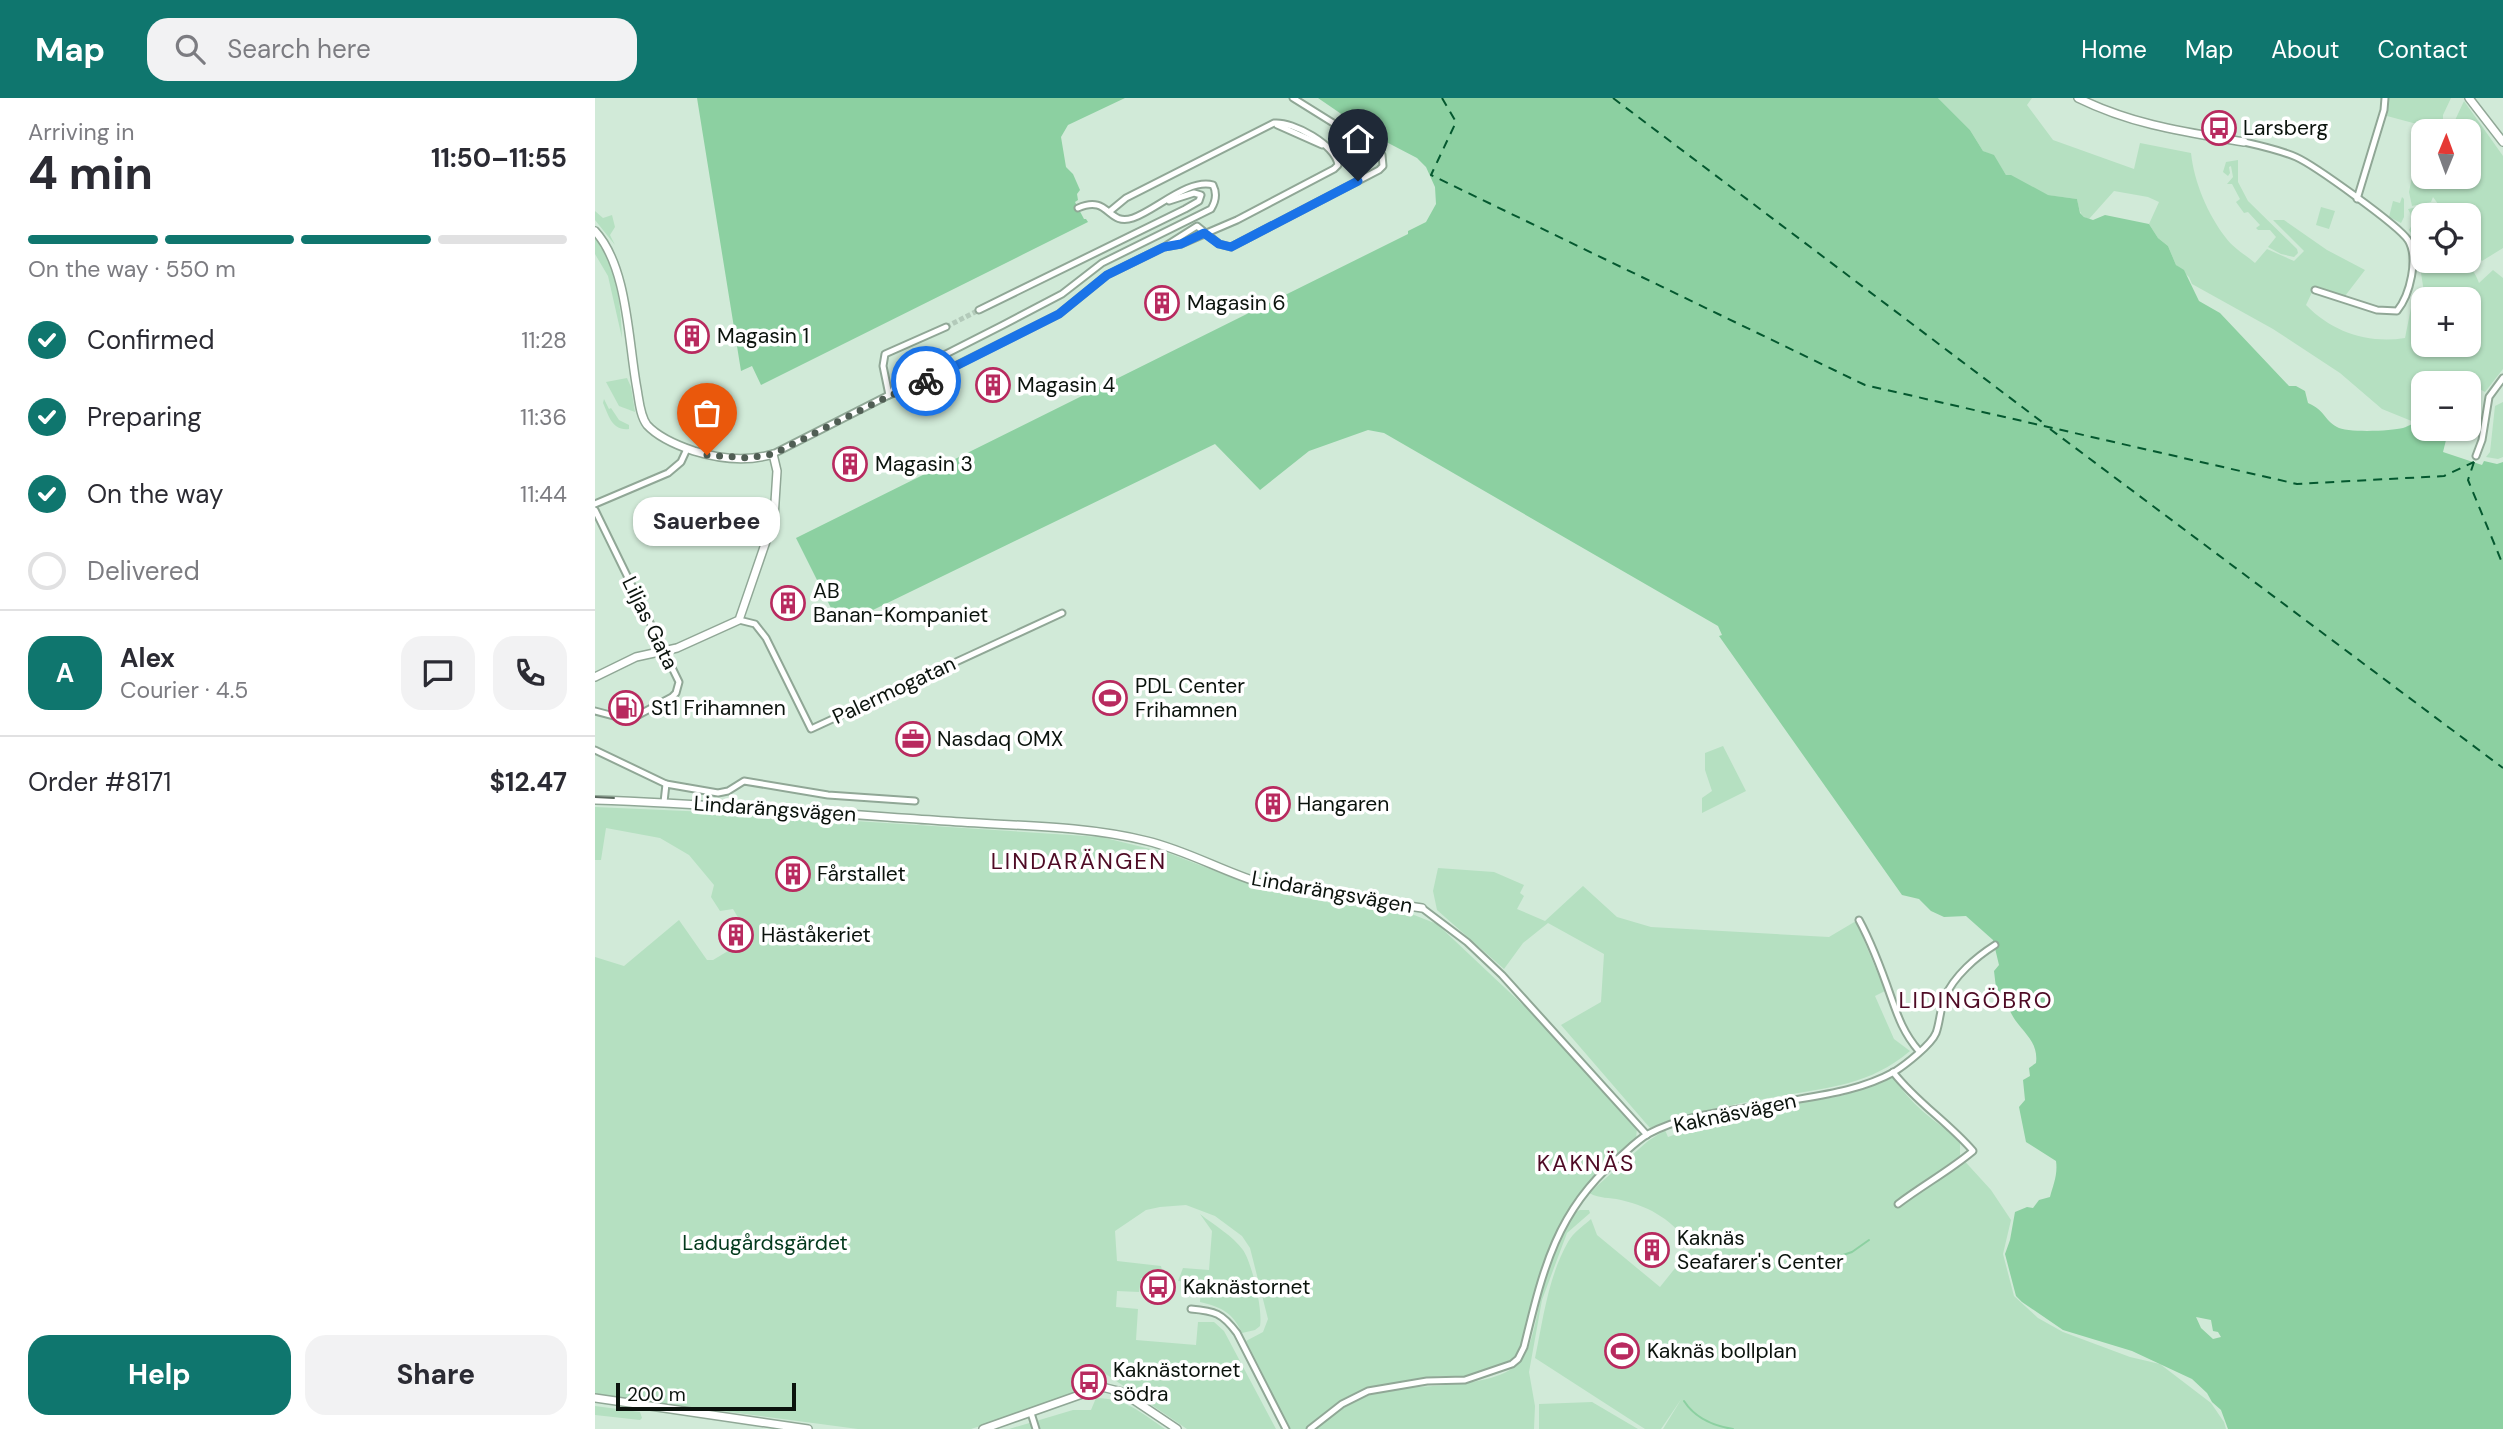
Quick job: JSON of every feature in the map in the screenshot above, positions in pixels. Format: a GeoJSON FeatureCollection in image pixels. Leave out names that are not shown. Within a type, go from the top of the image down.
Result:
{"type":"FeatureCollection","features":[{"type":"Feature","properties":{"kind":"street"},"geometry":{"type":"LineString","coordinates":[[595,231],[609,248],[617,267],[644,420],[657,432],[687,449],[723,458],[773,454],[1059,314],[1107,275],[1164,247],[1197,226],[1219,244],[1231,247],[1383,166],[1383,155],[1378,151],[1293,98]]}},
{"type":"Feature","properties":{"kind":"street"},"geometry":{"type":"LineString","coordinates":[[2078,98],[2150,126],[2244,142],[2299,158],[2396,228],[2412,248],[2414,264],[2408,287],[2400,307],[2392,312],[2377,310],[2315,290]]}},
{"type":"Feature","properties":{"kind":"street"},"geometry":{"type":"LineString","coordinates":[[2357,199],[2384,110],[2385,98]]}},
{"type":"Feature","properties":{"kind":"street"},"geometry":{"type":"LineString","coordinates":[[2469,98],[2503,142]]}},
{"type":"Feature","properties":{"kind":"street"},"geometry":{"type":"LineString","coordinates":[[1109,212],[1126,198],[1277,122],[1285,123],[1315,138],[1331,150],[1338,160],[1334,169],[1237,220],[1181,244],[1164,247]]}},
{"type":"Feature","properties":{"kind":"street"},"geometry":{"type":"LineString","coordinates":[[889,396],[899,380],[901,367],[944,355],[1062,294],[1102,263],[1204,213],[1214,204],[1215,190],[1213,184],[1199,184],[1125,220],[1119,219],[1098,204],[1078,208]]}},
{"type":"Feature","properties":{"kind":"street"},"geometry":{"type":"LineString","coordinates":[[979,310],[1185,209],[1199,201],[1201,195],[1193,192],[1163,203]]}},
{"type":"Feature","properties":{"kind":"street"},"geometry":{"type":"LineString","coordinates":[[889,396],[884,373],[885,354],[946,327]]}},
{"type":"Feature","properties":{"kind":"street"},"geometry":{"type":"LineString","coordinates":[[2476,456],[2482,440],[2488,400],[2503,378]]}},
{"type":"Feature","properties":{"kind":"street"},"geometry":{"type":"LineString","coordinates":[[595,504],[668,473],[681,462],[687,449]]}},
{"type":"Feature","properties":{"kind":"street"},"geometry":{"type":"LineString","coordinates":[[595,677],[636,657],[677,648],[739,620],[774,518],[777,471],[773,454]]}},
{"type":"Feature","properties":{"kind":"street","name":"Liljas Gata"},"geometry":{"type":"LineString","coordinates":[[595,510],[679,682],[672,697],[629,720],[595,710]]}},
{"type":"Feature","properties":{"kind":"street","name":"Palermogatan"},"geometry":{"type":"LineString","coordinates":[[739,620],[755,624],[766,638],[811,729],[1062,613]]}},
{"type":"Feature","properties":{"kind":"street"},"geometry":{"type":"LineString","coordinates":[[595,750],[666,784],[718,793],[727,791],[744,780],[828,795],[915,801]]}},
{"type":"Feature","properties":{"kind":"street"},"geometry":{"type":"LineString","coordinates":[[664,802],[666,784]]}},
{"type":"Feature","properties":{"kind":"street","name":"Lindarängsvägen"},"geometry":{"type":"LineString","coordinates":[[595,800],[664,802],[1069,829],[1121,836],[1192,854],[1249,880],[1266,884],[1422,908],[1467,942],[1502,975],[1647,1135]]}},
{"type":"Feature","properties":{"kind":"street"},"geometry":{"type":"LineString","coordinates":[[1859,920],[1873,949],[1899,1021],[1908,1039],[1919,1051]]}},
{"type":"Feature","properties":{"kind":"street","name":"Kaknäsvägen"},"geometry":{"type":"LineString","coordinates":[[1310,1429],[1342,1404],[1368,1391],[1427,1381],[1465,1380],[1504,1368],[1518,1359],[1524,1347],[1547,1258],[1580,1196],[1599,1175],[1647,1135],[1704,1115],[1839,1092],[1893,1072],[1926,1048],[1935,1035],[1944,999],[1952,985],[1980,954],[1995,945]]}},
{"type":"Feature","properties":{"kind":"street"},"geometry":{"type":"LineString","coordinates":[[1893,1072],[1912,1095],[1958,1132],[1973,1151],[1950,1170],[1930,1180],[1898,1204]]}},
{"type":"Feature","properties":{"kind":"street"},"geometry":{"type":"LineString","coordinates":[[1191,1309],[1215,1312],[1228,1321],[1237,1333],[1286,1429]]}},
{"type":"Feature","properties":{"kind":"street"},"geometry":{"type":"LineString","coordinates":[[983,1429],[1095,1389],[1109,1387],[1122,1392],[1177,1429]]}},
{"type":"Feature","properties":{"kind":"street"},"geometry":{"type":"LineString","coordinates":[[595,1398],[808,1429]]}},
{"type":"Feature","properties":{"kind":"street"},"geometry":{"type":"LineString","coordinates":[[1031,1413],[1036,1429]]}},
{"type":"Feature","properties":{"kind":"green space"},"geometry":{"type":"Polygon","coordinates":[[[1938,98],[2032,98],[2027,105],[2053,140],[2134,169],[2140,143],[2191,153],[2203,198],[2229,242],[2255,263],[2267,249],[2294,261],[2304,251],[2273,220],[2284,220],[2327,250],[2365,270],[2345,296],[2315,286],[2306,305],[2339,329],[2378,339],[2405,338],[2411,308],[2411,357],[2481,357],[2481,287],[2423,287],[2421,273],[2475,273],[2479,283],[2493,270],[2503,278],[2503,369],[2485,392],[2481,390],[2481,371],[2411,371],[2411,421],[2382,409],[2340,373],[2273,329],[2192,284],[2189,277],[2176,265],[2168,246],[2158,238],[2149,224],[2159,202],[2148,197],[2114,191],[2089,219],[2086,218],[2080,211],[2077,199],[2047,195],[2006,175],[1994,156],[1983,151],[1970,130],[1938,98]]]}},
{"type":"Feature","properties":{"kind":"green space"},"geometry":{"type":"Polygon","coordinates":[[[2389,98],[2451,98],[2443,119],[2411,119],[2411,122],[2387,116],[2389,98]]]}},
{"type":"Feature","properties":{"kind":"green space"},"geometry":{"type":"Polygon","coordinates":[[[2464,101],[2477,119],[2456,119],[2464,101]]]}},
{"type":"Feature","properties":{"kind":"green space"},"geometry":{"type":"Polygon","coordinates":[[[2481,125],[2503,156],[2503,248],[2481,260],[2481,203],[2437,203],[2433,197],[2431,202],[2411,203],[2409,192],[2411,182],[2411,189],[2481,189],[2481,125]]]}},
{"type":"Feature","properties":{"kind":"green space"},"geometry":{"type":"Polygon","coordinates":[[[2238,160],[2238,182],[2248,201],[2297,249],[2298,253],[2294,257],[2268,247],[2276,237],[2270,230],[2258,230],[2256,228],[2260,225],[2248,212],[2244,213],[2236,202],[2240,199],[2232,184],[2227,184],[2233,177],[2231,166],[2228,176],[2223,172],[2226,162],[2238,160]]]}},
{"type":"Feature","properties":{"kind":"green space"},"geometry":{"type":"Polygon","coordinates":[[[2402,197],[2404,217],[2401,223],[2389,217],[2393,201],[2400,203],[2402,197]]]}},
{"type":"Feature","properties":{"kind":"green space"},"geometry":{"type":"Polygon","coordinates":[[[2321,207],[2335,211],[2329,229],[2316,225],[2321,207]]]}},
{"type":"Feature","properties":{"kind":"green space"},"geometry":{"type":"Polygon","coordinates":[[[595,211],[603,218],[612,215],[615,227],[610,235],[615,245],[595,220],[595,211]]]}},
{"type":"Feature","properties":{"kind":"green space"},"geometry":{"type":"Polygon","coordinates":[[[595,238],[613,272],[619,299],[622,338],[608,276],[595,254],[595,238]]]}},
{"type":"Feature","properties":{"kind":"green space"},"geometry":{"type":"Polygon","coordinates":[[[627,378],[635,412],[619,406],[606,382],[627,378]]]}},
{"type":"Feature","properties":{"kind":"green space"},"geometry":{"type":"Polygon","coordinates":[[[604,399],[619,420],[629,425],[629,429],[619,428],[612,422],[603,403],[604,399]]]}},
{"type":"Feature","properties":{"kind":"green space"},"geometry":{"type":"Polygon","coordinates":[[[2503,402],[2503,457],[2486,457],[2490,452],[2495,406],[2503,402]]]}},
{"type":"Feature","properties":{"kind":"green space"},"geometry":{"type":"Polygon","coordinates":[[[1723,746],[1746,791],[1702,813],[1702,798],[1712,791],[1705,770],[1705,753],[1723,746]]]}},
{"type":"Feature","properties":{"kind":"green space","name":"Ladugårdsgärdet"},"geometry":{"type":"Polygon","coordinates":[[[595,807],[1101,837],[1171,854],[1267,891],[1409,913],[1437,924],[1541,1022],[1637,1127],[1636,1140],[1588,1186],[1564,1218],[1546,1257],[1518,1355],[1503,1365],[1464,1378],[1440,1376],[1362,1390],[1306,1429],[1290,1429],[1246,1341],[1263,1332],[1268,1319],[1250,1248],[1242,1236],[1215,1216],[1186,1205],[1146,1210],[1115,1231],[1117,1261],[1161,1266],[1164,1280],[1141,1278],[1139,1292],[1117,1291],[1116,1307],[1138,1309],[1136,1340],[1196,1345],[1198,1322],[1214,1322],[1224,1331],[1276,1429],[1187,1429],[1097,1368],[1090,1377],[1081,1382],[1080,1391],[971,1429],[858,1429],[595,1394],[595,957],[624,966],[679,920],[707,960],[713,960],[728,951],[748,948],[753,943],[733,909],[720,911],[711,897],[714,885],[689,855],[660,838],[606,828],[601,860],[595,860],[595,807]]]}},
{"type":"Feature","properties":{"kind":"green space"},"geometry":{"type":"Polygon","coordinates":[[[1438,868],[1494,872],[1524,885],[1520,893],[1524,896],[1517,909],[1545,921],[1583,886],[1617,917],[1651,927],[1829,937],[1856,921],[1885,991],[1875,996],[1894,1039],[1910,1051],[1880,1071],[1849,1083],[1714,1109],[1650,1128],[1561,1025],[1601,1002],[1604,954],[1548,923],[1523,943],[1504,969],[1437,910],[1433,891],[1438,868]]]}},
{"type":"Feature","properties":{"kind":"green space"},"geometry":{"type":"Polygon","coordinates":[[[1893,1077],[1923,1111],[1960,1138],[1960,1156],[1991,1190],[2011,1220],[2003,1254],[2014,1296],[2038,1318],[2063,1332],[2130,1357],[2160,1364],[2211,1403],[2226,1429],[1663,1429],[1682,1398],[1661,1429],[1645,1429],[1535,1358],[1547,1299],[1561,1255],[1573,1236],[1591,1219],[1597,1235],[1660,1287],[1692,1247],[1677,1230],[1652,1211],[1632,1203],[1589,1193],[1648,1141],[1665,1130],[1668,1137],[1698,1126],[1729,1120],[1728,1114],[1841,1096],[1893,1077]]]}},
{"type":"Feature","properties":{"kind":"green space"},"geometry":{"type":"Polygon","coordinates":[[[1589,1210],[1590,1213],[1567,1233],[1542,1300],[1529,1372],[1535,1406],[1534,1429],[1315,1429],[1345,1407],[1380,1392],[1477,1381],[1512,1369],[1527,1351],[1549,1266],[1575,1212],[1589,1210]]]}},
{"type":"Feature","properties":{"kind":"green space"},"geometry":{"type":"Polygon","coordinates":[[[1200,1214],[1234,1240],[1246,1256],[1260,1309],[1260,1326],[1255,1330],[1242,1333],[1235,1320],[1226,1312],[1200,1302],[1201,1283],[1178,1281],[1183,1268],[1209,1270],[1212,1231],[1200,1214]]]}},
{"type":"Feature","properties":{"kind":"green space"},"geometry":{"type":"Polygon","coordinates":[[[1096,1398],[1125,1404],[1165,1429],[1009,1429],[1073,1410],[1091,1410],[1096,1398]]]}},
{"type":"Feature","properties":{"kind":"green space"},"geometry":{"type":"Polygon","coordinates":[[[1592,1402],[1638,1429],[1539,1429],[1539,1404],[1592,1402]]]}},
{"type":"Feature","properties":{"kind":"green space"},"geometry":{"type":"Polygon","coordinates":[[[595,1406],[640,1412],[642,1418],[640,1420],[595,1415],[595,1406]]]}},
{"type":"Feature","properties":{"kind":"shaded area"},"geometry":{"type":"Polygon","coordinates":[[[697,98],[1125,98],[1068,125],[1061,137],[1066,167],[1073,174],[1080,190],[1075,202],[1088,222],[761,385],[752,366],[741,371],[697,98]]]}},
{"type":"Feature","properties":{"kind":"shaded area"},"geometry":{"type":"Polygon","coordinates":[[[1318,98],[1938,98],[1970,130],[1983,151],[1994,155],[2006,175],[2011,175],[2048,195],[2077,199],[2080,213],[2084,217],[2093,220],[2105,215],[2149,224],[2158,238],[2168,246],[2176,265],[2184,270],[2199,301],[2220,313],[2289,386],[2305,391],[2308,403],[2337,427],[2380,431],[2411,425],[2411,441],[2446,441],[2443,452],[2482,465],[2484,461],[2497,464],[2503,462],[2503,1429],[2228,1429],[2221,1410],[2192,1379],[2132,1351],[2063,1330],[2022,1302],[2016,1296],[2005,1254],[2015,1212],[2027,1207],[2033,1208],[2039,1200],[2050,1197],[2055,1180],[2056,1161],[2026,1142],[2019,1107],[2025,1100],[2023,1080],[2030,1076],[2029,1068],[2036,1063],[2036,1055],[2031,1041],[1997,996],[1994,971],[1999,965],[1993,940],[1966,916],[1944,917],[1931,911],[1919,899],[1902,895],[1719,636],[1722,635],[1718,626],[1384,433],[1368,430],[1309,451],[1260,490],[1215,444],[840,626],[796,538],[1408,234],[1408,231],[1426,222],[1436,204],[1435,187],[1426,167],[1417,158],[1369,133],[1318,98]],[[2196,1317],[2201,1328],[2213,1339],[2221,1337],[2218,1332],[2213,1331],[2211,1320],[2196,1317]]]}},
{"type":"Feature","properties":{"kind":"waterway"},"geometry":{"type":"LineString","coordinates":[[1831,1259],[1852,1252],[1869,1240]]}},
{"type":"Feature","properties":{"kind":"waterway"},"geometry":{"type":"LineString","coordinates":[[1684,1401],[1705,1420],[1733,1429]]}},
{"type":"Feature","properties":{"kind":"ferry route"},"geometry":{"type":"LineString","coordinates":[[1442,98],[1456,122],[1431,175],[1865,385],[2297,484],[2444,476],[2474,462]]}},
{"type":"Feature","properties":{"kind":"ferry route"},"geometry":{"type":"LineString","coordinates":[[1613,98],[2046,425]]}},
{"type":"Feature","properties":{"kind":"ferry route"},"geometry":{"type":"LineString","coordinates":[[2050,429],[2503,768]]}},
{"type":"Feature","properties":{"kind":"ferry route"},"geometry":{"type":"LineString","coordinates":[[2474,462],[2468,480],[2503,565]]}},
{"type":"Feature","properties":{"kind":"tunnel"},"geometry":{"type":"LineString","coordinates":[[946,327],[979,310]]}},
{"type":"Feature","properties":{"kind":"tram line"},"geometry":{"type":"LineString","coordinates":[[595,797],[614,798]]}},
{"type":"Feature","properties":{"kind":"way so far"},"geometry":{"type":"LineString","coordinates":[[707,455],[723,458],[765,457],[889,396],[926,381]]}},
{"type":"Feature","properties":{"kind":"place","name":"Larsberg"},"geometry":{"type":"Point","coordinates":[2219,128]}},
{"type":"Feature","properties":{"kind":"place","name":"Magasin 6"},"geometry":{"type":"Point","coordinates":[1162,303]}},
{"type":"Feature","properties":{"kind":"place","name":"Magasin 1"},"geometry":{"type":"Point","coordinates":[692,336]}},
{"type":"Feature","properties":{"kind":"place","name":"Magasin 4"},"geometry":{"type":"Point","coordinates":[993,385]}},
{"type":"Feature","properties":{"kind":"place","name":"Sauerbee"},"geometry":{"type":"Point","coordinates":[707,455]}},
{"type":"Feature","properties":{"kind":"place","name":"Magasin 3"},"geometry":{"type":"Point","coordinates":[850,464]}},
{"type":"Feature","properties":{"kind":"place","name":"AB Banan-Kompaniet"},"geometry":{"type":"Point","coordinates":[788,603]}},
{"type":"Feature","properties":{"kind":"place","name":"PDL Center Frihamnen"},"geometry":{"type":"Point","coordinates":[1110,698]}},
{"type":"Feature","properties":{"kind":"place","name":"St1 Frihamnen"},"geometry":{"type":"Point","coordinates":[626,708]}},
{"type":"Feature","properties":{"kind":"place","name":"Nasdaq OMX"},"geometry":{"type":"Point","coordinates":[913,739]}},
{"type":"Feature","properties":{"kind":"place","name":"Hangaren"},"geometry":{"type":"Point","coordinates":[1273,804]}},
{"type":"Feature","properties":{"kind":"place","name":"Fårstallet"},"geometry":{"type":"Point","coordinates":[793,874]}},
{"type":"Feature","properties":{"kind":"place","name":"Häståkeriet"},"geometry":{"type":"Point","coordinates":[736,935]}},
{"type":"Feature","properties":{"kind":"place","name":"Kaknäs Seafarer's Center"},"geometry":{"type":"Point","coordinates":[1652,1250]}},
{"type":"Feature","properties":{"kind":"place","name":"Kaknästornet"},"geometry":{"type":"Point","coordinates":[1158,1287]}},
{"type":"Feature","properties":{"kind":"place","name":"Kaknäs bollplan"},"geometry":{"type":"Point","coordinates":[1622,1351]}},
{"type":"Feature","properties":{"kind":"place","name":"Kaknästornet södra"},"geometry":{"type":"Point","coordinates":[1089,1382]}},
{"type":"Feature","properties":{"kind":"district","name":"LINDARÄNGEN"},"geometry":{"type":"Point","coordinates":[1079,861]}},
{"type":"Feature","properties":{"kind":"district","name":"LIDINGÖBRO"},"geometry":{"type":"Point","coordinates":[1976,1000]}},
{"type":"Feature","properties":{"kind":"district","name":"KAKNÄS"},"geometry":{"type":"Point","coordinates":[1586,1163]}},
{"type":"Feature","properties":{"kind":"route"},"geometry":{"type":"LineString","coordinates":[[926,381],[1059,314],[1107,275],[1164,247],[1181,244],[1204,233],[1219,244],[1231,247],[1358,181]]}}]}
